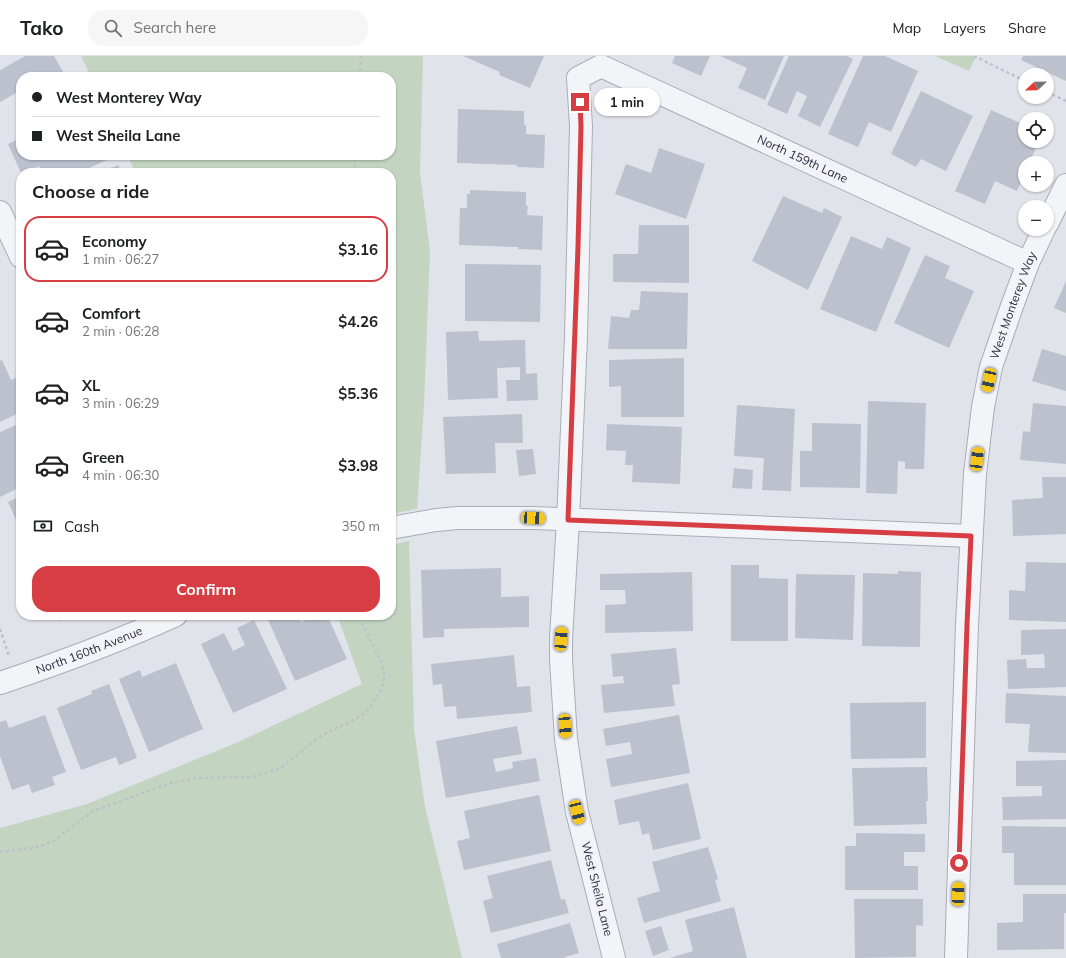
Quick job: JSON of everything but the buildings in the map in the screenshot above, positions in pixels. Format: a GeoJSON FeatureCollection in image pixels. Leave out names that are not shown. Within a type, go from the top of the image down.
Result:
{"type":"FeatureCollection","features":[{"type":"Feature","properties":{"kind":"street","name":"North 159th Lane"},"geometry":{"type":"LineString","coordinates":[[578,78],[602,66],[1028,263]]}},
{"type":"Feature","properties":{"kind":"street","name":"West Sheila Lane"},"geometry":{"type":"LineString","coordinates":[[578,78],[581,126],[576,337],[561,660],[566,739],[577,812],[614,958]]}},
{"type":"Feature","properties":{"kind":"street"},"geometry":{"type":"LineString","coordinates":[[1054,210],[1066,185]]}},
{"type":"Feature","properties":{"kind":"street"},"geometry":{"type":"LineString","coordinates":[[0,212],[16,246]]}},
{"type":"Feature","properties":{"kind":"street","name":"West Monterey Way"},"geometry":{"type":"LineString","coordinates":[[956,958],[966,633],[975,474],[983,407],[992,367],[1028,263],[1041,236]]}},
{"type":"Feature","properties":{"kind":"street"},"geometry":{"type":"LineString","coordinates":[[396,527],[436,520],[458,518],[533,518],[971,536]]}},
{"type":"Feature","properties":{"kind":"street","name":"North 160th Avenue"},"geometry":{"type":"LineString","coordinates":[[8,680],[37,671],[164,620]]}},
{"type":"Feature","properties":{"kind":"path"},"geometry":{"type":"LineString","coordinates":[[360,72],[361,56]]}},
{"type":"Feature","properties":{"kind":"path"},"geometry":{"type":"LineString","coordinates":[[974,56],[1018,78]]}},
{"type":"Feature","properties":{"kind":"path"},"geometry":{"type":"LineString","coordinates":[[1054,95],[1066,101]]}},
{"type":"Feature","properties":{"kind":"path"},"geometry":{"type":"LineString","coordinates":[[0,852],[44,845],[55,840],[93,811],[172,783],[197,778],[252,777],[281,768],[314,741],[328,732],[362,715],[371,706],[381,690],[384,672],[382,663],[361,620]]}},
{"type":"Feature","properties":{"kind":"path"},"geometry":{"type":"LineString","coordinates":[[0,629],[8,680]]}},
{"type":"Feature","properties":{"kind":"green space"},"geometry":{"type":"Polygon","coordinates":[[[81,56],[423,56],[420,173],[430,251],[424,405],[417,509],[396,513],[396,168],[134,168],[130,160],[396,160],[396,72],[89,72],[81,56]]]}},
{"type":"Feature","properties":{"kind":"green space"},"geometry":{"type":"Polygon","coordinates":[[[935,56],[976,56],[969,71],[935,56]]]}},
{"type":"Feature","properties":{"kind":"green space"},"geometry":{"type":"Polygon","coordinates":[[[409,541],[414,729],[425,807],[462,958],[0,958],[0,828],[87,804],[236,743],[362,684],[339,620],[396,620],[396,544],[409,541]]]}},
{"type":"Feature","properties":{"kind":"route"},"geometry":{"type":"LineString","coordinates":[[580,102],[581,126],[576,337],[568,520],[971,536],[959,863]]}}]}
